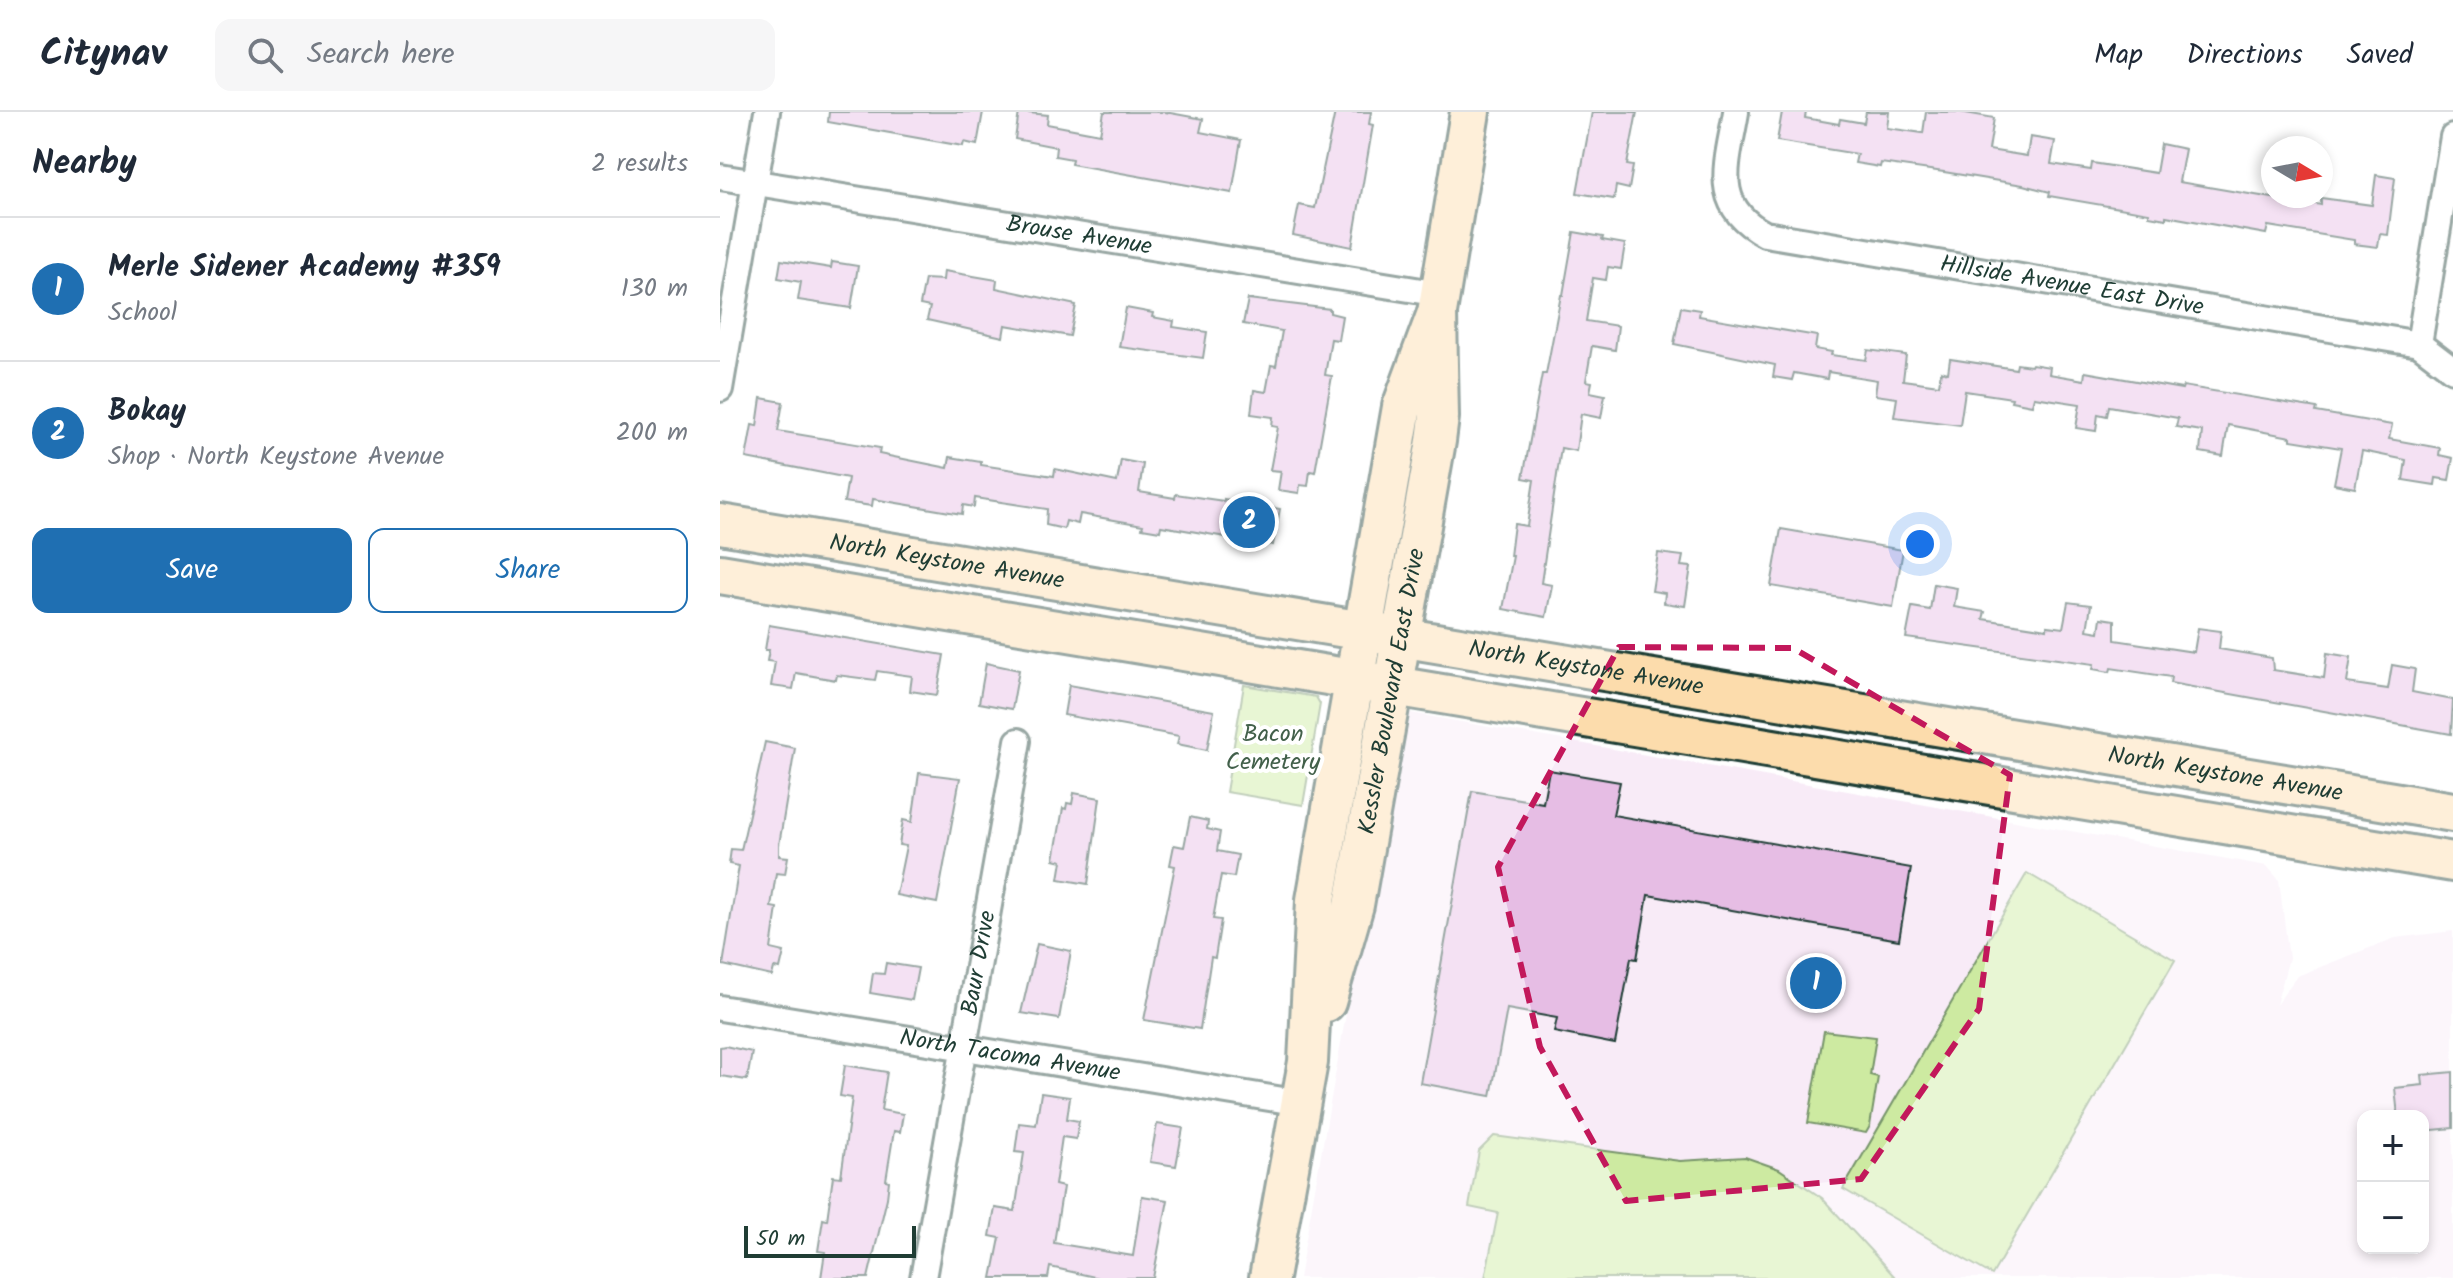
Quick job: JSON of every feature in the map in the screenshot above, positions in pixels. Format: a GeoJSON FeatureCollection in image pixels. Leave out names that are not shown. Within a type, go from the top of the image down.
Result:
{"type":"FeatureCollection","features":[{"type":"Feature","properties":{"kind":"main road","name":"Kessler Boulevard East Drive"},"geometry":{"type":"LineString","coordinates":[[1308,1062],[1316,900],[1357,679],[1402,407],[1438,304],[1470,112]]}},
{"type":"Feature","properties":{"kind":"main road","name":"Kessler Boulevard East Drive"},"geometry":{"type":"LineString","coordinates":[[1269,1278],[1308,1062],[1354,905],[1394,685],[1439,417],[1438,304]]}},
{"type":"Feature","properties":{"kind":"main road","name":"North Keystone Avenue"},"geometry":{"type":"LineString","coordinates":[[720,524],[2453,812]]}},
{"type":"Feature","properties":{"kind":"main road","name":"North Keystone Avenue"},"geometry":{"type":"LineString","coordinates":[[720,574],[2453,862]]}},
{"type":"Feature","properties":{"kind":"street"},"geometry":{"type":"LineString","coordinates":[[720,389],[767,112]]}},
{"type":"Feature","properties":{"kind":"street","name":"Hillside Avenue East Drive"},"geometry":{"type":"LineString","coordinates":[[1736,112],[1725,176],[1727,194],[1735,210],[1752,227],[1770,235],[2419,344]]}},
{"type":"Feature","properties":{"kind":"street"},"geometry":{"type":"LineString","coordinates":[[2453,137],[2419,344],[2453,370]]}},
{"type":"Feature","properties":{"kind":"street","name":"Brouse Avenue"},"geometry":{"type":"LineString","coordinates":[[720,177],[1438,304]]}},
{"type":"Feature","properties":{"kind":"street","name":"Baur Drive"},"geometry":{"type":"LineString","coordinates":[[923,1278],[1018,741]]}},
{"type":"Feature","properties":{"kind":"street","name":"North Tacoma Avenue"},"geometry":{"type":"LineString","coordinates":[[720,1008],[1301,1103]]}},
{"type":"Feature","properties":{"kind":"highlighted area"},"geometry":{"type":"Polygon","coordinates":[[[1619,647],[1793,648],[2010,775],[1979,1009],[1861,1179],[1626,1201],[1540,1047],[1498,867],[1619,647]]]}},
{"type":"Feature","properties":{"kind":"shaded area"},"geometry":{"type":"Polygon","coordinates":[[[1400,711],[2267,866],[2279,880],[2289,958],[2276,1005],[2297,976],[2395,938],[2453,931],[2453,1278],[1299,1278],[1400,711]]]}},
{"type":"Feature","properties":{"kind":"green space","name":"Bacon Cemetery"},"geometry":{"type":"Polygon","coordinates":[[[1244,685],[1316,697],[1320,704],[1303,805],[1226,792],[1244,685]]]}},
{"type":"Feature","properties":{"kind":"green space"},"geometry":{"type":"Polygon","coordinates":[[[2027,873],[2175,960],[1992,1275],[1843,1189],[2027,873]]]}},
{"type":"Feature","properties":{"kind":"green space"},"geometry":{"type":"Polygon","coordinates":[[[1824,1031],[1876,1037],[1870,1075],[1878,1077],[1870,1126],[1866,1133],[1808,1123],[1824,1031]]]}},
{"type":"Feature","properties":{"kind":"green space"},"geometry":{"type":"Polygon","coordinates":[[[1494,1136],[1680,1161],[1745,1157],[1779,1169],[1822,1198],[1896,1278],[1485,1278],[1498,1213],[1469,1207],[1479,1151],[1494,1136]]]}},
{"type":"Feature","properties":{"kind":"building"},"geometry":{"type":"Polygon","coordinates":[[[829,112],[983,112],[977,145],[964,142],[963,146],[828,122],[829,112]]]}},
{"type":"Feature","properties":{"kind":"building"},"geometry":{"type":"Polygon","coordinates":[[[1019,112],[1048,115],[1047,124],[1100,134],[1104,112],[1165,112],[1203,119],[1200,132],[1241,140],[1232,193],[1071,164],[1072,159],[1055,156],[1056,147],[1015,139],[1019,112]]]}},
{"type":"Feature","properties":{"kind":"building"},"geometry":{"type":"Polygon","coordinates":[[[1335,112],[1371,112],[1369,124],[1373,125],[1352,247],[1293,235],[1299,205],[1315,208],[1335,112]]]}},
{"type":"Feature","properties":{"kind":"building"},"geometry":{"type":"Polygon","coordinates":[[[1592,112],[1637,112],[1627,165],[1633,166],[1629,189],[1616,186],[1614,199],[1577,193],[1592,112]]]}},
{"type":"Feature","properties":{"kind":"building"},"geometry":{"type":"Polygon","coordinates":[[[1782,112],[1806,112],[1805,118],[1839,124],[1840,119],[1864,123],[1866,112],[1889,112],[1887,128],[1923,133],[1926,112],[1960,112],[1994,118],[1989,150],[2027,156],[2030,137],[2055,141],[2051,164],[2091,170],[2092,163],[2156,173],[2161,144],[2185,149],[2179,182],[2261,196],[2261,208],[2333,208],[2333,200],[2372,205],[2376,175],[2395,178],[2388,235],[2380,234],[2378,247],[2268,226],[2266,234],[2166,216],[2166,219],[2149,216],[2149,213],[2049,196],[2050,192],[2023,185],[1881,163],[1880,167],[1855,163],[1857,154],[1777,141],[1782,112]]]}},
{"type":"Feature","properties":{"kind":"building"},"geometry":{"type":"Polygon","coordinates":[[[1574,232],[1625,244],[1621,269],[1608,267],[1606,280],[1593,278],[1586,321],[1618,326],[1615,350],[1592,346],[1586,381],[1592,382],[1590,392],[1605,395],[1601,418],[1581,414],[1576,451],[1561,448],[1541,583],[1552,585],[1546,617],[1503,609],[1513,556],[1510,556],[1514,524],[1527,526],[1534,480],[1523,478],[1542,374],[1546,374],[1574,232]]]}},
{"type":"Feature","properties":{"kind":"building"},"geometry":{"type":"Polygon","coordinates":[[[781,260],[831,268],[832,262],[858,266],[851,308],[798,300],[801,282],[778,278],[781,260]]]}},
{"type":"Feature","properties":{"kind":"building"},"geometry":{"type":"Polygon","coordinates":[[[944,271],[997,280],[996,288],[1076,305],[1070,336],[1005,325],[1003,337],[927,320],[930,307],[920,305],[925,279],[943,280],[944,271]]]}},
{"type":"Feature","properties":{"kind":"building"},"geometry":{"type":"Polygon","coordinates":[[[1248,299],[1330,309],[1330,313],[1342,316],[1338,340],[1331,339],[1325,375],[1332,376],[1315,472],[1310,471],[1308,486],[1300,485],[1299,493],[1278,490],[1281,471],[1270,470],[1278,427],[1272,426],[1273,417],[1251,414],[1254,390],[1266,392],[1271,365],[1276,366],[1282,331],[1243,324],[1248,299]]]}},
{"type":"Feature","properties":{"kind":"building"},"geometry":{"type":"Polygon","coordinates":[[[1681,307],[1700,310],[1699,316],[1817,336],[1815,349],[1832,352],[1831,355],[1866,360],[1868,350],[1906,355],[1903,380],[1939,385],[1941,371],[1948,373],[1950,359],[2016,369],[2017,364],[2032,364],[2050,367],[2049,374],[2084,380],[2085,372],[2317,408],[2316,412],[2392,425],[2389,439],[2440,448],[2439,455],[2453,458],[2449,480],[2436,478],[2435,485],[2403,480],[2406,460],[2362,451],[2355,488],[2334,484],[2341,448],[2228,425],[2223,456],[2200,452],[2202,431],[2176,427],[2178,418],[2109,406],[2107,416],[2098,414],[2096,431],[2076,428],[2080,404],[2034,397],[2032,405],[2011,401],[2012,398],[1965,391],[1960,425],[1894,417],[1897,398],[1875,395],[1877,380],[1828,372],[1827,379],[1794,373],[1792,380],[1773,377],[1775,365],[1674,344],[1681,307]]]}},
{"type":"Feature","properties":{"kind":"building"},"geometry":{"type":"Polygon","coordinates":[[[1126,308],[1174,321],[1173,327],[1207,332],[1203,358],[1119,347],[1126,308]]]}},
{"type":"Feature","properties":{"kind":"building"},"geometry":{"type":"Polygon","coordinates":[[[761,398],[783,402],[778,431],[880,448],[879,454],[948,468],[950,457],[1054,476],[1055,469],[1117,482],[1121,460],[1143,464],[1139,492],[1175,498],[1176,494],[1224,499],[1280,509],[1273,545],[1161,526],[1160,531],[1080,514],[1078,524],[1066,521],[1064,529],[1046,525],[1047,509],[975,498],[974,507],[963,505],[962,514],[873,499],[872,506],[844,502],[848,478],[746,458],[752,425],[757,426],[761,398]]]}},
{"type":"Feature","properties":{"kind":"building"},"geometry":{"type":"Polygon","coordinates":[[[1781,529],[1903,550],[1893,607],[1771,586],[1781,529]]]}},
{"type":"Feature","properties":{"kind":"building"},"geometry":{"type":"Polygon","coordinates":[[[1658,553],[1683,556],[1681,566],[1691,567],[1685,606],[1664,603],[1665,593],[1652,591],[1658,553]]]}},
{"type":"Feature","properties":{"kind":"building"},"geometry":{"type":"Polygon","coordinates":[[[1934,584],[1957,588],[1954,607],[1985,612],[1983,619],[2047,629],[2047,626],[2063,628],[2068,602],[2091,605],[2087,630],[2099,632],[2101,618],[2115,620],[2115,640],[2194,652],[2198,628],[2221,631],[2219,649],[2272,658],[2273,670],[2324,678],[2327,653],[2351,657],[2347,683],[2388,689],[2392,665],[2415,669],[2412,692],[2453,700],[2451,734],[2170,683],[2171,677],[2111,668],[2110,672],[2093,669],[2094,664],[1906,638],[1912,607],[1930,610],[1934,584]]]}},
{"type":"Feature","properties":{"kind":"building"},"geometry":{"type":"Polygon","coordinates":[[[769,625],[944,655],[937,695],[910,691],[912,676],[877,671],[875,680],[837,675],[836,680],[796,673],[793,689],[771,686],[775,662],[767,661],[769,650],[765,650],[769,625]]]}},
{"type":"Feature","properties":{"kind":"building"},"geometry":{"type":"Polygon","coordinates":[[[986,663],[1019,670],[1012,709],[979,703],[986,663]]]}},
{"type":"Feature","properties":{"kind":"building"},"geometry":{"type":"Polygon","coordinates":[[[1069,685],[1214,711],[1207,750],[1177,744],[1179,736],[1064,715],[1069,685]]]}},
{"type":"Feature","properties":{"kind":"building"},"geometry":{"type":"Polygon","coordinates":[[[765,742],[795,748],[779,845],[779,856],[788,857],[785,874],[776,873],[771,907],[777,908],[771,949],[784,952],[780,969],[774,968],[772,976],[723,965],[739,866],[729,864],[731,849],[741,850],[765,742]]]}},
{"type":"Feature","properties":{"kind":"building"},"geometry":{"type":"Polygon","coordinates":[[[1549,770],[1620,782],[1613,815],[1911,868],[1899,940],[1648,895],[1637,959],[1631,958],[1615,1044],[1554,1032],[1557,1018],[1507,1009],[1491,1096],[1420,1083],[1472,791],[1543,803],[1549,770]]]}},
{"type":"Feature","properties":{"kind":"building"},"geometry":{"type":"Polygon","coordinates":[[[919,773],[960,778],[937,903],[896,895],[906,846],[899,845],[903,820],[912,822],[919,773]]]}},
{"type":"Feature","properties":{"kind":"building"},"geometry":{"type":"Polygon","coordinates":[[[1074,793],[1100,798],[1088,884],[1059,879],[1062,861],[1054,859],[1063,808],[1066,809],[1067,803],[1072,804],[1074,793]]]}},
{"type":"Feature","properties":{"kind":"building"},"geometry":{"type":"Polygon","coordinates":[[[1190,817],[1208,821],[1207,829],[1220,832],[1217,851],[1238,855],[1234,877],[1221,875],[1213,919],[1221,920],[1215,958],[1211,957],[1200,1029],[1144,1020],[1175,866],[1170,865],[1174,845],[1184,847],[1190,817]]]}},
{"type":"Feature","properties":{"kind":"building"},"geometry":{"type":"Polygon","coordinates":[[[1037,944],[1071,951],[1059,1019],[1021,1013],[1037,944]]]}},
{"type":"Feature","properties":{"kind":"building"},"geometry":{"type":"Polygon","coordinates":[[[886,963],[918,968],[912,1000],[870,993],[873,973],[884,974],[886,963]]]}},
{"type":"Feature","properties":{"kind":"building"},"geometry":{"type":"Polygon","coordinates":[[[720,1047],[752,1052],[747,1080],[720,1076],[720,1047]]]}},
{"type":"Feature","properties":{"kind":"building"},"geometry":{"type":"Polygon","coordinates":[[[845,1065],[887,1072],[881,1110],[903,1114],[900,1132],[894,1131],[886,1180],[889,1181],[887,1198],[868,1278],[821,1278],[825,1252],[818,1251],[823,1219],[827,1220],[833,1176],[841,1177],[852,1098],[840,1096],[845,1065]]]}},
{"type":"Feature","properties":{"kind":"building"},"geometry":{"type":"Polygon","coordinates":[[[2453,1072],[2453,1128],[2429,1130],[2429,1110],[2397,1110],[2395,1088],[2423,1085],[2422,1075],[2453,1072]]]}},
{"type":"Feature","properties":{"kind":"building"},"geometry":{"type":"Polygon","coordinates":[[[1041,1093],[1070,1097],[1067,1119],[1079,1121],[1076,1139],[1062,1137],[1055,1185],[1063,1187],[1054,1243],[1133,1256],[1142,1196],[1168,1200],[1153,1278],[1099,1278],[1050,1267],[1048,1278],[992,1278],[1000,1238],[990,1236],[995,1208],[1015,1211],[1024,1153],[1015,1152],[1019,1123],[1036,1125],[1041,1093]]]}},
{"type":"Feature","properties":{"kind":"building"},"geometry":{"type":"Polygon","coordinates":[[[1157,1124],[1183,1128],[1176,1166],[1150,1162],[1157,1124]]]}},
{"type":"Feature","properties":{"kind":"place","name":"Bokay"},"geometry":{"type":"Point","coordinates":[1249,522]}},
{"type":"Feature","properties":{"kind":"place","name":"Merle Sidener Academy #359"},"geometry":{"type":"Point","coordinates":[1816,983]}}]}
